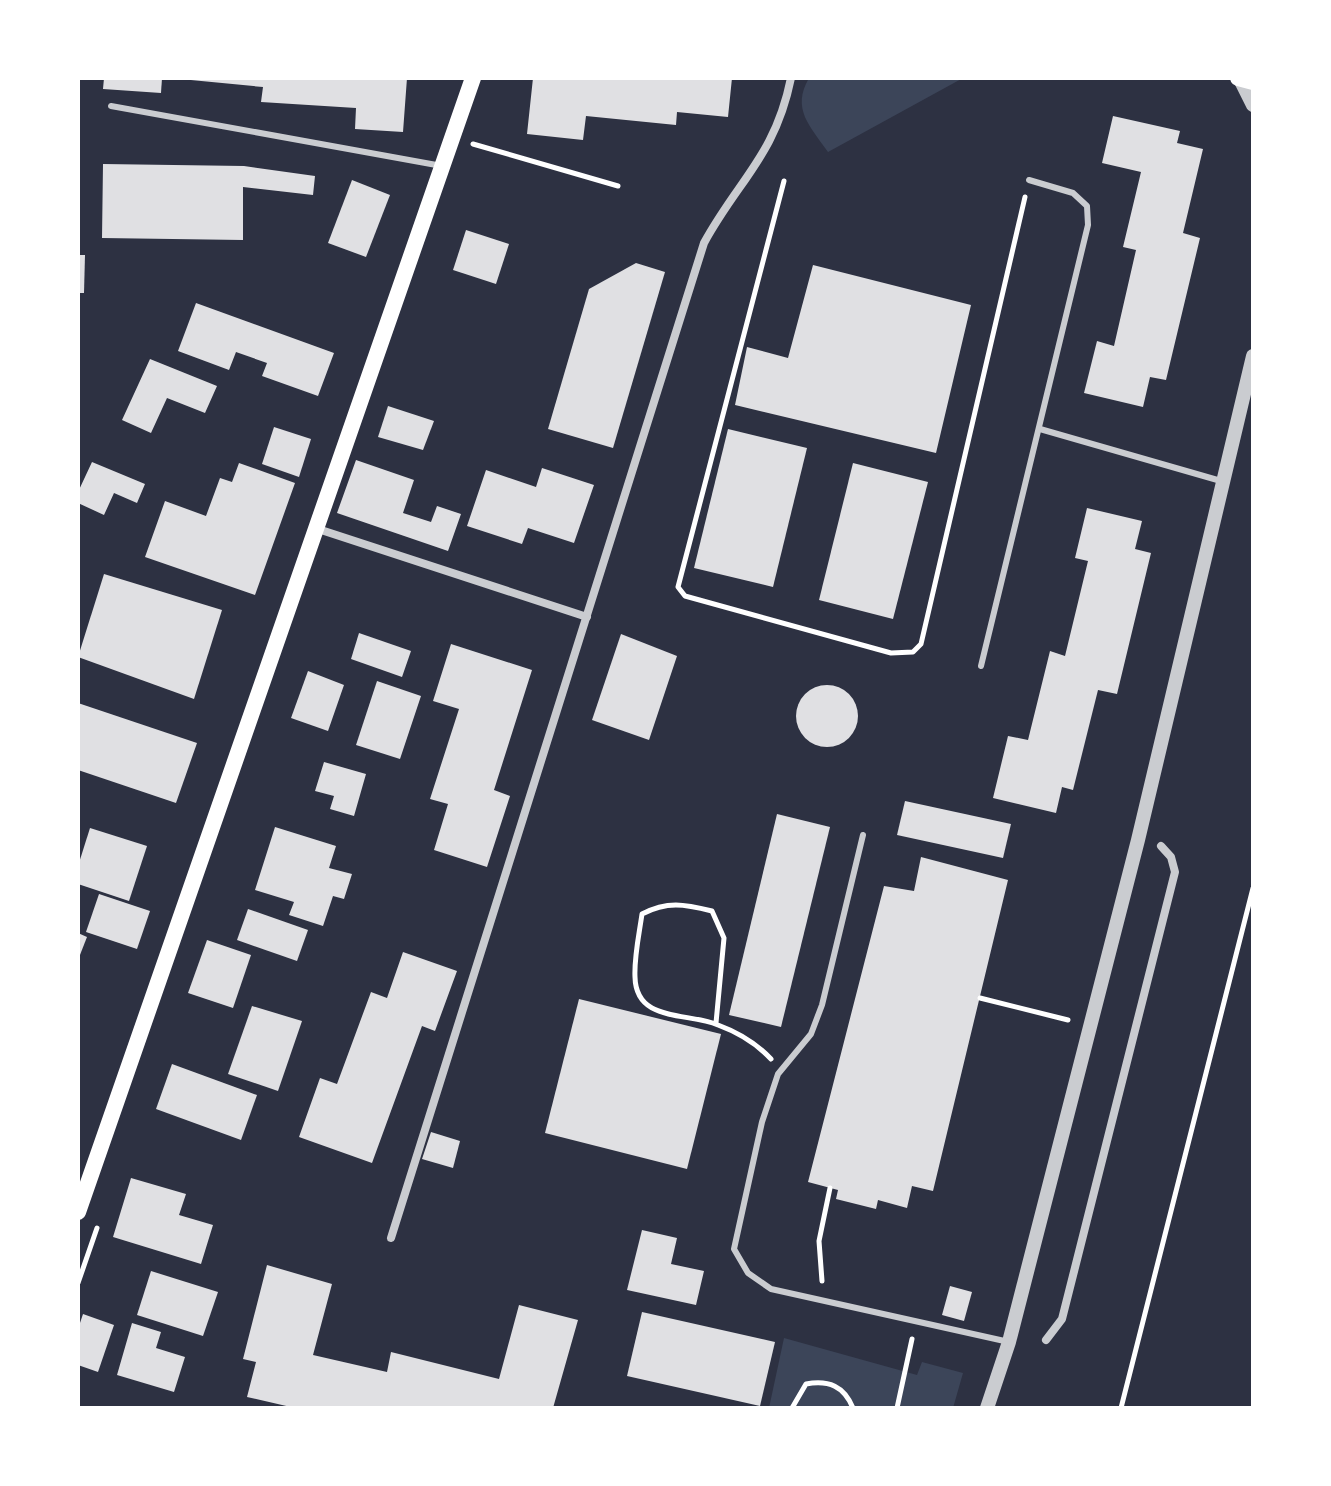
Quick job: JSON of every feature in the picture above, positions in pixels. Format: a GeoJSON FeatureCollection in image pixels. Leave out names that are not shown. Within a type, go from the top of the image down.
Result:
{"type":"FeatureCollection","features":[{"type":"Feature","properties":{"kind":"main road"},"geometry":{"type":"LineString","coordinates":[[78,1212],[473,78]]}},
{"type":"Feature","properties":{"kind":"main road"},"geometry":{"type":"LineString","coordinates":[[1239,78],[1253,82]]}},
{"type":"Feature","properties":{"kind":"street"},"geometry":{"type":"LineString","coordinates":[[391,1238],[704,243],[764,156],[778,127],[791,78]]}},
{"type":"Feature","properties":{"kind":"street"},"geometry":{"type":"LineString","coordinates":[[1239,78],[1253,105]]}},
{"type":"Feature","properties":{"kind":"street"},"geometry":{"type":"LineString","coordinates":[[987,1408],[1009,1342],[1138,840],[1253,356]]}},
{"type":"Feature","properties":{"kind":"street"},"geometry":{"type":"LineString","coordinates":[[318,529],[587,617]]}},
{"type":"Feature","properties":{"kind":"street"},"geometry":{"type":"LineString","coordinates":[[1046,1340],[1062,1319],[1175,872],[1171,857],[1161,846]]}},
{"type":"Feature","properties":{"kind":"lane"},"geometry":{"type":"LineString","coordinates":[[111,106],[443,166]]}},
{"type":"Feature","properties":{"kind":"lane"},"geometry":{"type":"LineString","coordinates":[[981,666],[1088,225],[1087,206],[1073,193],[1029,180]]}},
{"type":"Feature","properties":{"kind":"lane"},"geometry":{"type":"LineString","coordinates":[[1040,429],[1223,481]]}},
{"type":"Feature","properties":{"kind":"lane"},"geometry":{"type":"LineString","coordinates":[[863,835],[822,1005],[811,1034],[778,1074],[762,1122],[734,1249],[748,1273],[771,1289],[1009,1342]]}},
{"type":"Feature","properties":{"kind":"path"},"geometry":{"type":"LineString","coordinates":[[453,139],[618,186]]}},
{"type":"Feature","properties":{"kind":"path"},"geometry":{"type":"LineString","coordinates":[[784,181],[678,587],[685,596],[891,653],[913,652],[921,644],[1029,180]]}},
{"type":"Feature","properties":{"kind":"path"},"geometry":{"type":"LineString","coordinates":[[1121,1408],[1253,888]]}},
{"type":"Feature","properties":{"kind":"path"},"geometry":{"type":"LineString","coordinates":[[716,1023],[724,938],[712,911],[685,904],[661,904],[642,914],[634,979],[640,999],[658,1012],[716,1023],[745,1038],[770,1057],[778,1074]]}},
{"type":"Feature","properties":{"kind":"path"},"geometry":{"type":"LineString","coordinates":[[980,998],[1061,1018]]}},
{"type":"Feature","properties":{"kind":"path"},"geometry":{"type":"LineString","coordinates":[[830,1188],[819,1241],[819,1272],[825,1291],[837,1305]]}},
{"type":"Feature","properties":{"kind":"path"},"geometry":{"type":"LineString","coordinates":[[897,1408],[917,1322]]}},
{"type":"Feature","properties":{"kind":"path"},"geometry":{"type":"LineString","coordinates":[[792,1408],[806,1384],[822,1381],[836,1385],[848,1395],[853,1408]]}},
{"type":"Feature","properties":{"kind":"shaded area"},"geometry":{"type":"Polygon","coordinates":[[[809,78],[963,78],[828,152],[809,125],[802,108],[809,78]]]}},
{"type":"Feature","properties":{"kind":"shaded area"},"geometry":{"type":"Polygon","coordinates":[[[784,1338],[917,1375],[922,1362],[963,1373],[953,1408],[769,1408],[784,1338]]]}},
{"type":"Feature","properties":{"kind":"building"},"geometry":{"type":"Polygon","coordinates":[[[104,78],[162,78],[161,93],[103,89],[104,78]]]}},
{"type":"Feature","properties":{"kind":"building"},"geometry":{"type":"Polygon","coordinates":[[[170,78],[407,78],[403,132],[355,129],[356,108],[261,102],[263,87],[170,78]]]}},
{"type":"Feature","properties":{"kind":"building"},"geometry":{"type":"Polygon","coordinates":[[[533,78],[732,78],[728,117],[677,112],[676,125],[586,116],[583,140],[527,134],[533,78]]]}},
{"type":"Feature","properties":{"kind":"building"},"geometry":{"type":"Polygon","coordinates":[[[1113,116],[1180,131],[1177,143],[1203,149],[1183,233],[1200,238],[1166,380],[1150,377],[1143,407],[1084,393],[1097,341],[1114,346],[1136,250],[1123,247],[1141,172],[1102,163],[1113,116]]]}},
{"type":"Feature","properties":{"kind":"building"},"geometry":{"type":"Polygon","coordinates":[[[103,164],[244,166],[315,176],[313,195],[243,187],[243,240],[102,238],[103,164]]]}},
{"type":"Feature","properties":{"kind":"building"},"geometry":{"type":"Polygon","coordinates":[[[352,180],[390,195],[366,257],[328,243],[352,180]]]}},
{"type":"Feature","properties":{"kind":"building"},"geometry":{"type":"Polygon","coordinates":[[[466,230],[509,244],[496,284],[453,270],[466,230]]]}},
{"type":"Feature","properties":{"kind":"building"},"geometry":{"type":"Polygon","coordinates":[[[78,255],[85,255],[84,293],[78,293],[78,255]]]}},
{"type":"Feature","properties":{"kind":"building"},"geometry":{"type":"Polygon","coordinates":[[[636,263],[665,272],[613,448],[548,429],[589,289],[636,263]]]}},
{"type":"Feature","properties":{"kind":"building"},"geometry":{"type":"Polygon","coordinates":[[[813,265],[971,305],[936,453],[735,405],[747,347],[788,358],[813,265]]]}},
{"type":"Feature","properties":{"kind":"building"},"geometry":{"type":"Polygon","coordinates":[[[196,303],[334,353],[318,396],[262,376],[267,363],[236,352],[229,370],[178,351],[196,303]]]}},
{"type":"Feature","properties":{"kind":"building"},"geometry":{"type":"Polygon","coordinates":[[[150,359],[217,386],[205,413],[167,398],[151,433],[122,420],[150,359]]]}},
{"type":"Feature","properties":{"kind":"building"},"geometry":{"type":"Polygon","coordinates":[[[388,406],[434,421],[423,450],[378,437],[388,406]]]}},
{"type":"Feature","properties":{"kind":"building"},"geometry":{"type":"Polygon","coordinates":[[[274,427],[311,439],[299,477],[262,464],[274,427]]]}},
{"type":"Feature","properties":{"kind":"building"},"geometry":{"type":"Polygon","coordinates":[[[728,429],[807,448],[773,587],[694,568],[728,429]]]}},
{"type":"Feature","properties":{"kind":"building"},"geometry":{"type":"Polygon","coordinates":[[[356,460],[414,480],[403,513],[431,522],[437,506],[461,514],[448,551],[337,513],[356,460]]]}},
{"type":"Feature","properties":{"kind":"building"},"geometry":{"type":"Polygon","coordinates":[[[92,462],[145,484],[137,503],[114,493],[104,515],[78,503],[78,492],[92,462]]]}},
{"type":"Feature","properties":{"kind":"building"},"geometry":{"type":"Polygon","coordinates":[[[239,463],[295,483],[255,595],[145,557],[165,501],[206,516],[220,478],[232,482],[239,463]]]}},
{"type":"Feature","properties":{"kind":"building"},"geometry":{"type":"Polygon","coordinates":[[[853,463],[928,482],[893,619],[819,600],[853,463]]]}},
{"type":"Feature","properties":{"kind":"building"},"geometry":{"type":"Polygon","coordinates":[[[542,468],[594,485],[574,543],[528,528],[522,544],[467,526],[486,470],[536,487],[542,468]]]}},
{"type":"Feature","properties":{"kind":"building"},"geometry":{"type":"Polygon","coordinates":[[[1087,508],[1142,521],[1135,549],[1151,553],[1117,694],[1098,690],[1073,790],[1062,787],[1056,813],[993,798],[1008,736],[1028,740],[1050,651],[1065,656],[1088,561],[1075,558],[1087,508]]]}},
{"type":"Feature","properties":{"kind":"building"},"geometry":{"type":"Polygon","coordinates":[[[104,574],[222,610],[194,699],[78,657],[104,574]]]}},
{"type":"Feature","properties":{"kind":"building"},"geometry":{"type":"Polygon","coordinates":[[[359,633],[411,651],[402,677],[351,659],[359,633]]]}},
{"type":"Feature","properties":{"kind":"building"},"geometry":{"type":"Polygon","coordinates":[[[621,634],[677,656],[649,740],[592,720],[621,634]]]}},
{"type":"Feature","properties":{"kind":"building"},"geometry":{"type":"Polygon","coordinates":[[[451,644],[532,670],[494,790],[510,796],[487,867],[434,850],[448,804],[430,799],[459,709],[433,701],[451,644]]]}},
{"type":"Feature","properties":{"kind":"building"},"geometry":{"type":"Polygon","coordinates":[[[308,671],[344,685],[328,731],[291,718],[308,671]]]}},
{"type":"Feature","properties":{"kind":"building"},"geometry":{"type":"Polygon","coordinates":[[[377,681],[421,696],[400,759],[356,745],[377,681]]]}},
{"type":"Feature","properties":{"kind":"building"},"geometry":{"type":"Polygon","coordinates":[[[827,685],[839,687],[849,694],[856,704],[856,728],[849,738],[839,745],[827,747],[815,745],[805,738],[798,728],[796,716],[798,704],[805,694],[815,687],[827,685]]]}},
{"type":"Feature","properties":{"kind":"building"},"geometry":{"type":"Polygon","coordinates":[[[78,703],[197,743],[176,803],[78,770],[78,703]]]}},
{"type":"Feature","properties":{"kind":"building"},"geometry":{"type":"Polygon","coordinates":[[[324,762],[366,774],[354,816],[330,809],[334,796],[315,791],[324,762]]]}},
{"type":"Feature","properties":{"kind":"building"},"geometry":{"type":"Polygon","coordinates":[[[905,801],[1011,824],[1003,858],[897,835],[905,801]]]}},
{"type":"Feature","properties":{"kind":"building"},"geometry":{"type":"Polygon","coordinates":[[[777,814],[830,827],[781,1027],[729,1015],[777,814]]]}},
{"type":"Feature","properties":{"kind":"building"},"geometry":{"type":"Polygon","coordinates":[[[275,827],[336,846],[329,868],[352,874],[344,899],[333,896],[323,926],[289,915],[294,902],[255,890],[275,827]]]}},
{"type":"Feature","properties":{"kind":"building"},"geometry":{"type":"Polygon","coordinates":[[[90,828],[147,846],[129,901],[78,884],[78,866],[90,828]]]}},
{"type":"Feature","properties":{"kind":"building"},"geometry":{"type":"Polygon","coordinates":[[[921,857],[1008,880],[933,1191],[912,1186],[907,1208],[878,1200],[876,1209],[836,1199],[838,1190],[808,1182],[884,886],[914,891],[921,857]]]}},
{"type":"Feature","properties":{"kind":"building"},"geometry":{"type":"Polygon","coordinates":[[[99,894],[150,911],[137,949],[86,932],[99,894]]]}},
{"type":"Feature","properties":{"kind":"building"},"geometry":{"type":"Polygon","coordinates":[[[248,909],[308,930],[297,961],[237,940],[248,909]]]}},
{"type":"Feature","properties":{"kind":"building"},"geometry":{"type":"Polygon","coordinates":[[[78,933],[87,937],[78,960],[78,933]]]}},
{"type":"Feature","properties":{"kind":"building"},"geometry":{"type":"Polygon","coordinates":[[[207,940],[251,955],[233,1008],[188,993],[207,940]]]}},
{"type":"Feature","properties":{"kind":"building"},"geometry":{"type":"Polygon","coordinates":[[[403,952],[457,971],[435,1031],[422,1026],[372,1163],[299,1137],[320,1078],[337,1084],[371,992],[387,998],[403,952]]]}},
{"type":"Feature","properties":{"kind":"building"},"geometry":{"type":"Polygon","coordinates":[[[579,999],[721,1034],[687,1169],[545,1133],[579,999]]]}},
{"type":"Feature","properties":{"kind":"building"},"geometry":{"type":"Polygon","coordinates":[[[252,1006],[302,1021],[278,1091],[228,1074],[252,1006]]]}},
{"type":"Feature","properties":{"kind":"building"},"geometry":{"type":"Polygon","coordinates":[[[172,1064],[257,1095],[241,1140],[156,1109],[172,1064]]]}},
{"type":"Feature","properties":{"kind":"building"},"geometry":{"type":"Polygon","coordinates":[[[431,1132],[460,1141],[453,1168],[422,1159],[431,1132]]]}},
{"type":"Feature","properties":{"kind":"building"},"geometry":{"type":"Polygon","coordinates":[[[131,1178],[186,1194],[179,1215],[213,1225],[201,1264],[113,1237],[131,1178]]]}},
{"type":"Feature","properties":{"kind":"building"},"geometry":{"type":"Polygon","coordinates":[[[642,1230],[677,1238],[671,1264],[704,1271],[696,1305],[627,1290],[642,1230]]]}},
{"type":"Feature","properties":{"kind":"building"},"geometry":{"type":"Polygon","coordinates":[[[267,1265],[332,1284],[313,1355],[387,1372],[391,1352],[499,1379],[519,1305],[578,1320],[553,1408],[295,1408],[247,1397],[256,1362],[243,1359],[267,1265]]]}},
{"type":"Feature","properties":{"kind":"building"},"geometry":{"type":"Polygon","coordinates":[[[151,1271],[218,1292],[203,1336],[137,1315],[151,1271]]]}},
{"type":"Feature","properties":{"kind":"building"},"geometry":{"type":"Polygon","coordinates":[[[950,1286],[972,1292],[964,1321],[942,1315],[950,1286]]]}},
{"type":"Feature","properties":{"kind":"building"},"geometry":{"type":"Polygon","coordinates":[[[642,1312],[775,1342],[760,1406],[627,1376],[642,1312]]]}},
{"type":"Feature","properties":{"kind":"building"},"geometry":{"type":"Polygon","coordinates":[[[83,1314],[114,1325],[98,1372],[78,1365],[78,1329],[83,1314]]]}},
{"type":"Feature","properties":{"kind":"building"},"geometry":{"type":"Polygon","coordinates":[[[132,1323],[161,1332],[156,1348],[185,1357],[174,1392],[117,1375],[132,1323]]]}}]}
